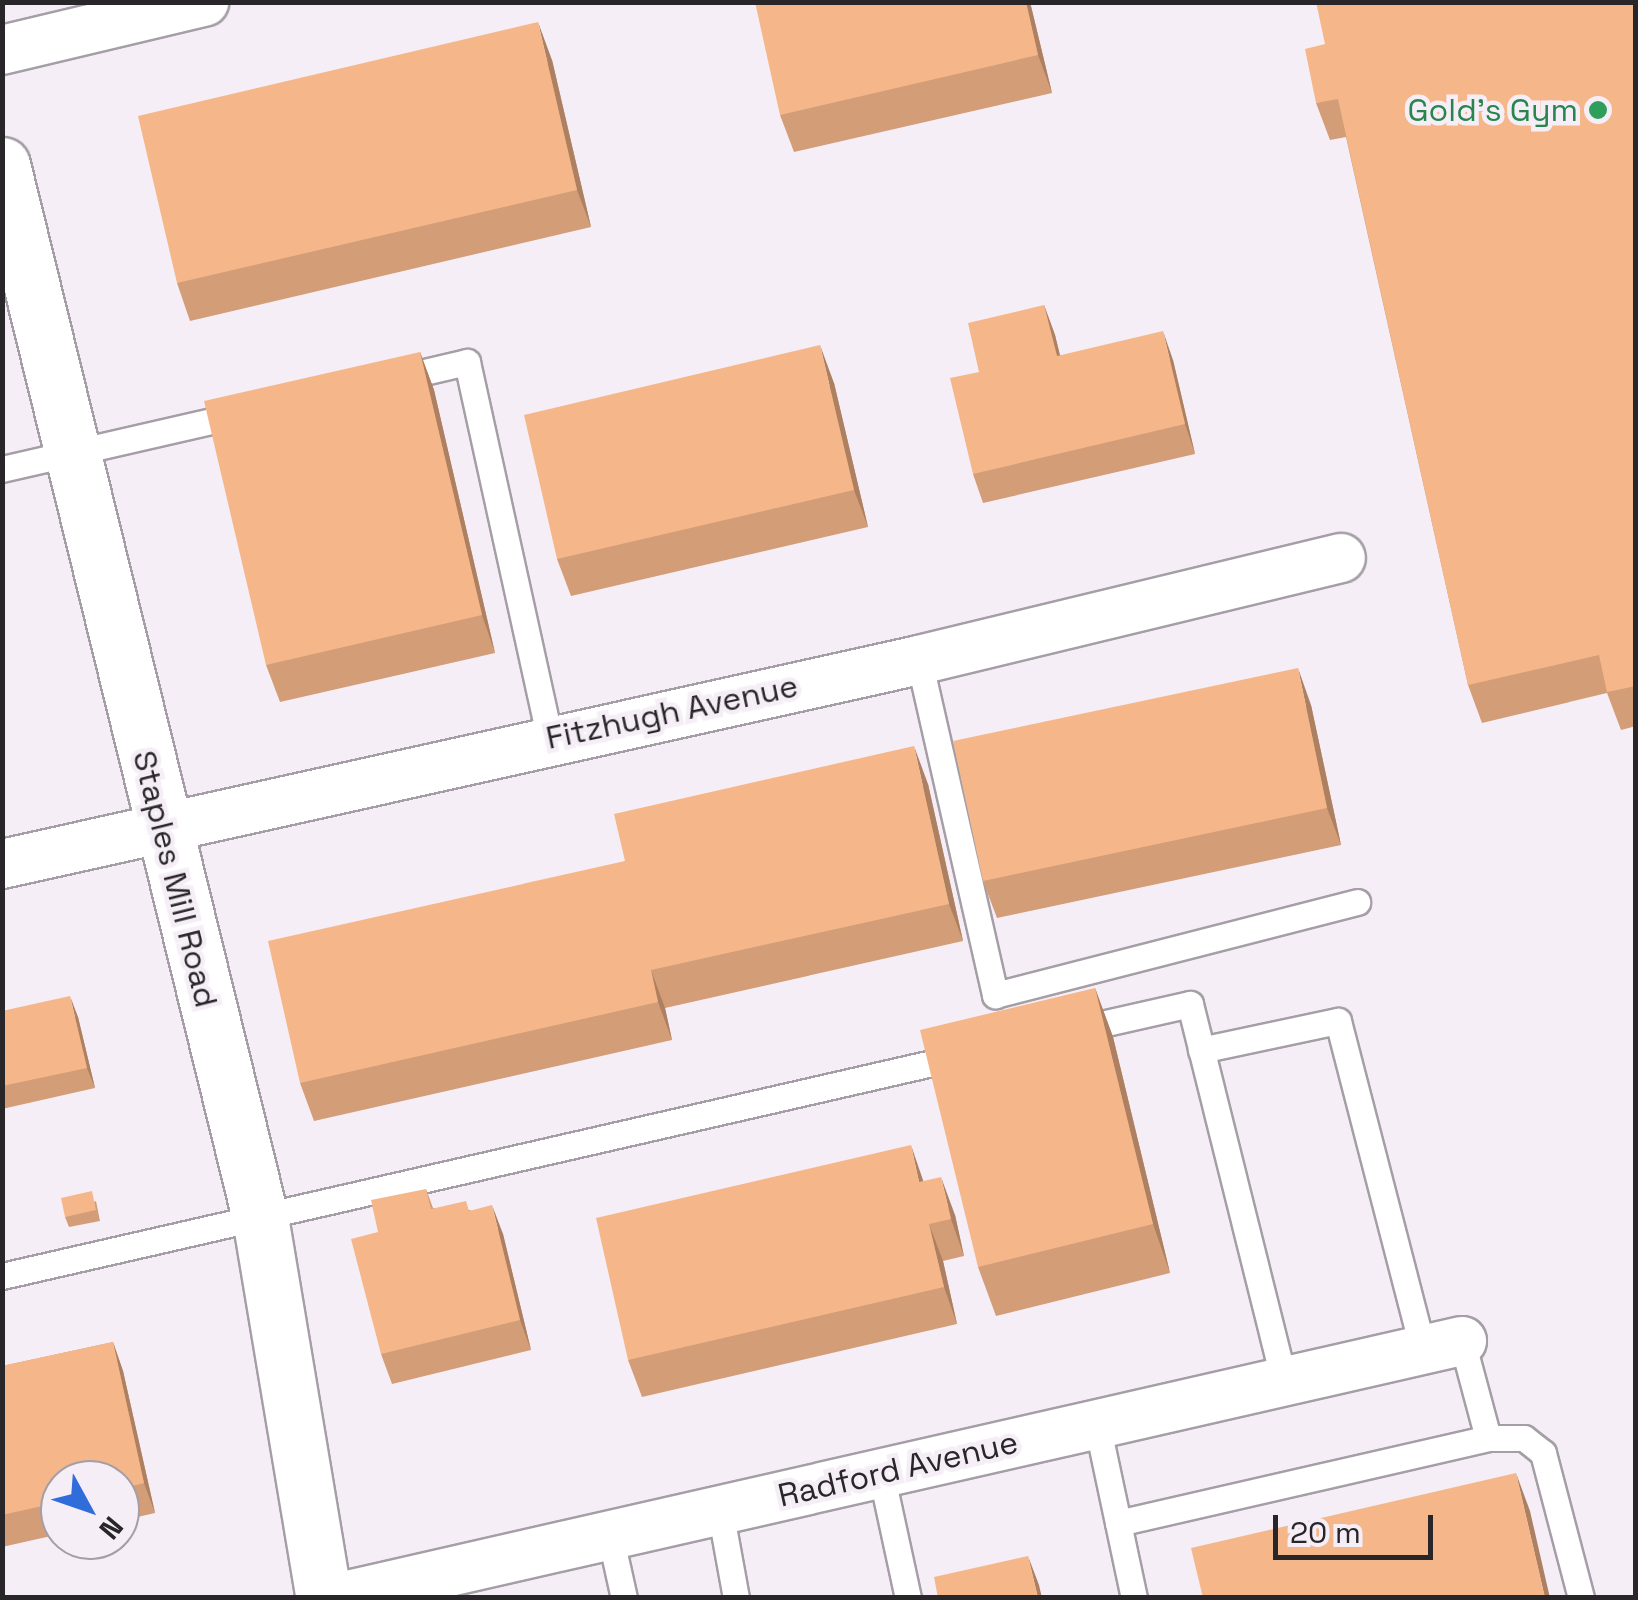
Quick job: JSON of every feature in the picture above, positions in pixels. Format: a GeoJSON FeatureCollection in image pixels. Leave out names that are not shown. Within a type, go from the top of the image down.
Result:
{"type":"FeatureCollection","features":[{"type":"Feature","properties":{"kind":"street"},"geometry":{"type":"LineString","coordinates":[[2,50],[204,2]]}},
{"type":"Feature","properties":{"kind":"street","name":"Staples Mill Road"},"geometry":{"type":"LineString","coordinates":[[2,165],[260,1217],[324,1598]]}},
{"type":"Feature","properties":{"kind":"street","name":"Fitzhugh Avenue"},"geometry":{"type":"LineString","coordinates":[[2,864],[550,738],[919,660],[1342,558]]}},
{"type":"Feature","properties":{"kind":"street","name":"Radford Avenue"},"geometry":{"type":"LineString","coordinates":[[334,1598],[1443,1346]]}},
{"type":"Feature","properties":{"kind":"lane"},"geometry":{"type":"LineString","coordinates":[[373,384],[468,362],[550,738]]}},
{"type":"Feature","properties":{"kind":"lane"},"geometry":{"type":"LineString","coordinates":[[2,469],[260,410]]}},
{"type":"Feature","properties":{"kind":"lane"},"geometry":{"type":"LineString","coordinates":[[919,660],[995,995],[1357,902]]}},
{"type":"Feature","properties":{"kind":"lane"},"geometry":{"type":"LineString","coordinates":[[1054,1035],[1190,1004],[1284,1381]]}},
{"type":"Feature","properties":{"kind":"lane"},"geometry":{"type":"LineString","coordinates":[[1200,1050],[1338,1021],[1443,1346],[1488,1438]]}},
{"type":"Feature","properties":{"kind":"lane"},"geometry":{"type":"LineString","coordinates":[[2,1276],[976,1053]]}},
{"type":"Feature","properties":{"kind":"lane"},"geometry":{"type":"LineString","coordinates":[[1097,1424],[1134,1598]]}},
{"type":"Feature","properties":{"kind":"lane"},"geometry":{"type":"LineString","coordinates":[[1118,1524],[1488,1438],[1524,1438],[1542,1452],[1582,1598]]}},
{"type":"Feature","properties":{"kind":"lane"},"geometry":{"type":"LineString","coordinates":[[881,1473],[908,1598]]}},
{"type":"Feature","properties":{"kind":"lane"},"geometry":{"type":"LineString","coordinates":[[720,1510],[736,1598]]}},
{"type":"Feature","properties":{"kind":"lane"},"geometry":{"type":"LineString","coordinates":[[610,1535],[624,1598]]}},
{"type":"Feature","properties":{"kind":"building"},"geometry":{"type":"Polygon","coordinates":[[[755,2],[1026,2],[1038,55],[780,115],[755,2]]]}},
{"type":"Feature","properties":{"kind":"building"},"geometry":{"type":"Polygon","coordinates":[[[1316,2],[1636,2],[1636,686],[1607,692],[1599,655],[1468,685],[1338,99],[1316,103],[1305,49],[1325,44],[1316,2]]]}},
{"type":"Feature","properties":{"kind":"building"},"geometry":{"type":"Polygon","coordinates":[[[538,22],[577,190],[177,283],[138,116],[538,22]]]}},
{"type":"Feature","properties":{"kind":"building"},"geometry":{"type":"Polygon","coordinates":[[[1044,305],[1057,356],[1163,331],[1185,424],[973,474],[950,378],[979,372],[968,323],[1044,305]]]}},
{"type":"Feature","properties":{"kind":"building"},"geometry":{"type":"Polygon","coordinates":[[[820,345],[854,490],[557,559],[524,415],[820,345]]]}},
{"type":"Feature","properties":{"kind":"building"},"geometry":{"type":"Polygon","coordinates":[[[420,352],[482,615],[266,665],[204,401],[420,352]]]}},
{"type":"Feature","properties":{"kind":"building"},"geometry":{"type":"Polygon","coordinates":[[[1298,668],[1327,808],[983,881],[953,741],[1298,668]]]}},
{"type":"Feature","properties":{"kind":"building"},"geometry":{"type":"Polygon","coordinates":[[[914,746],[949,904],[651,970],[658,1002],[300,1083],[268,941],[625,861],[614,814],[914,746]]]}},
{"type":"Feature","properties":{"kind":"building"},"geometry":{"type":"Polygon","coordinates":[[[1095,988],[1153,1224],[978,1267],[920,1030],[1095,988]]]}},
{"type":"Feature","properties":{"kind":"building"},"geometry":{"type":"Polygon","coordinates":[[[70,996],[87,1068],[2,1086],[2,1011],[70,996]]]}},
{"type":"Feature","properties":{"kind":"building"},"geometry":{"type":"Polygon","coordinates":[[[911,1145],[919,1182],[941,1177],[951,1219],[929,1224],[944,1287],[628,1360],[596,1218],[911,1145]]]}},
{"type":"Feature","properties":{"kind":"building"},"geometry":{"type":"Polygon","coordinates":[[[426,1189],[431,1209],[466,1201],[469,1211],[492,1205],[520,1320],[381,1354],[351,1239],[378,1232],[371,1200],[426,1189]]]}},
{"type":"Feature","properties":{"kind":"building"},"geometry":{"type":"Polygon","coordinates":[[[92,1191],[96,1210],[65,1217],[61,1198],[92,1191]]]}},
{"type":"Feature","properties":{"kind":"building"},"geometry":{"type":"Polygon","coordinates":[[[113,1342],[139,1460],[40,1460],[40,1506],[2,1515],[2,1366],[113,1342]]]}},
{"type":"Feature","properties":{"kind":"building"},"geometry":{"type":"Polygon","coordinates":[[[1516,1473],[1545,1598],[1203,1598],[1191,1548],[1516,1473]]]}},
{"type":"Feature","properties":{"kind":"building"},"geometry":{"type":"Polygon","coordinates":[[[1028,1556],[1038,1598],[938,1598],[934,1577],[1028,1556]]]}},
{"type":"Feature","properties":{"kind":"place","name":"Gold's Gym"},"geometry":{"type":"Point","coordinates":[1598,110]}}]}
